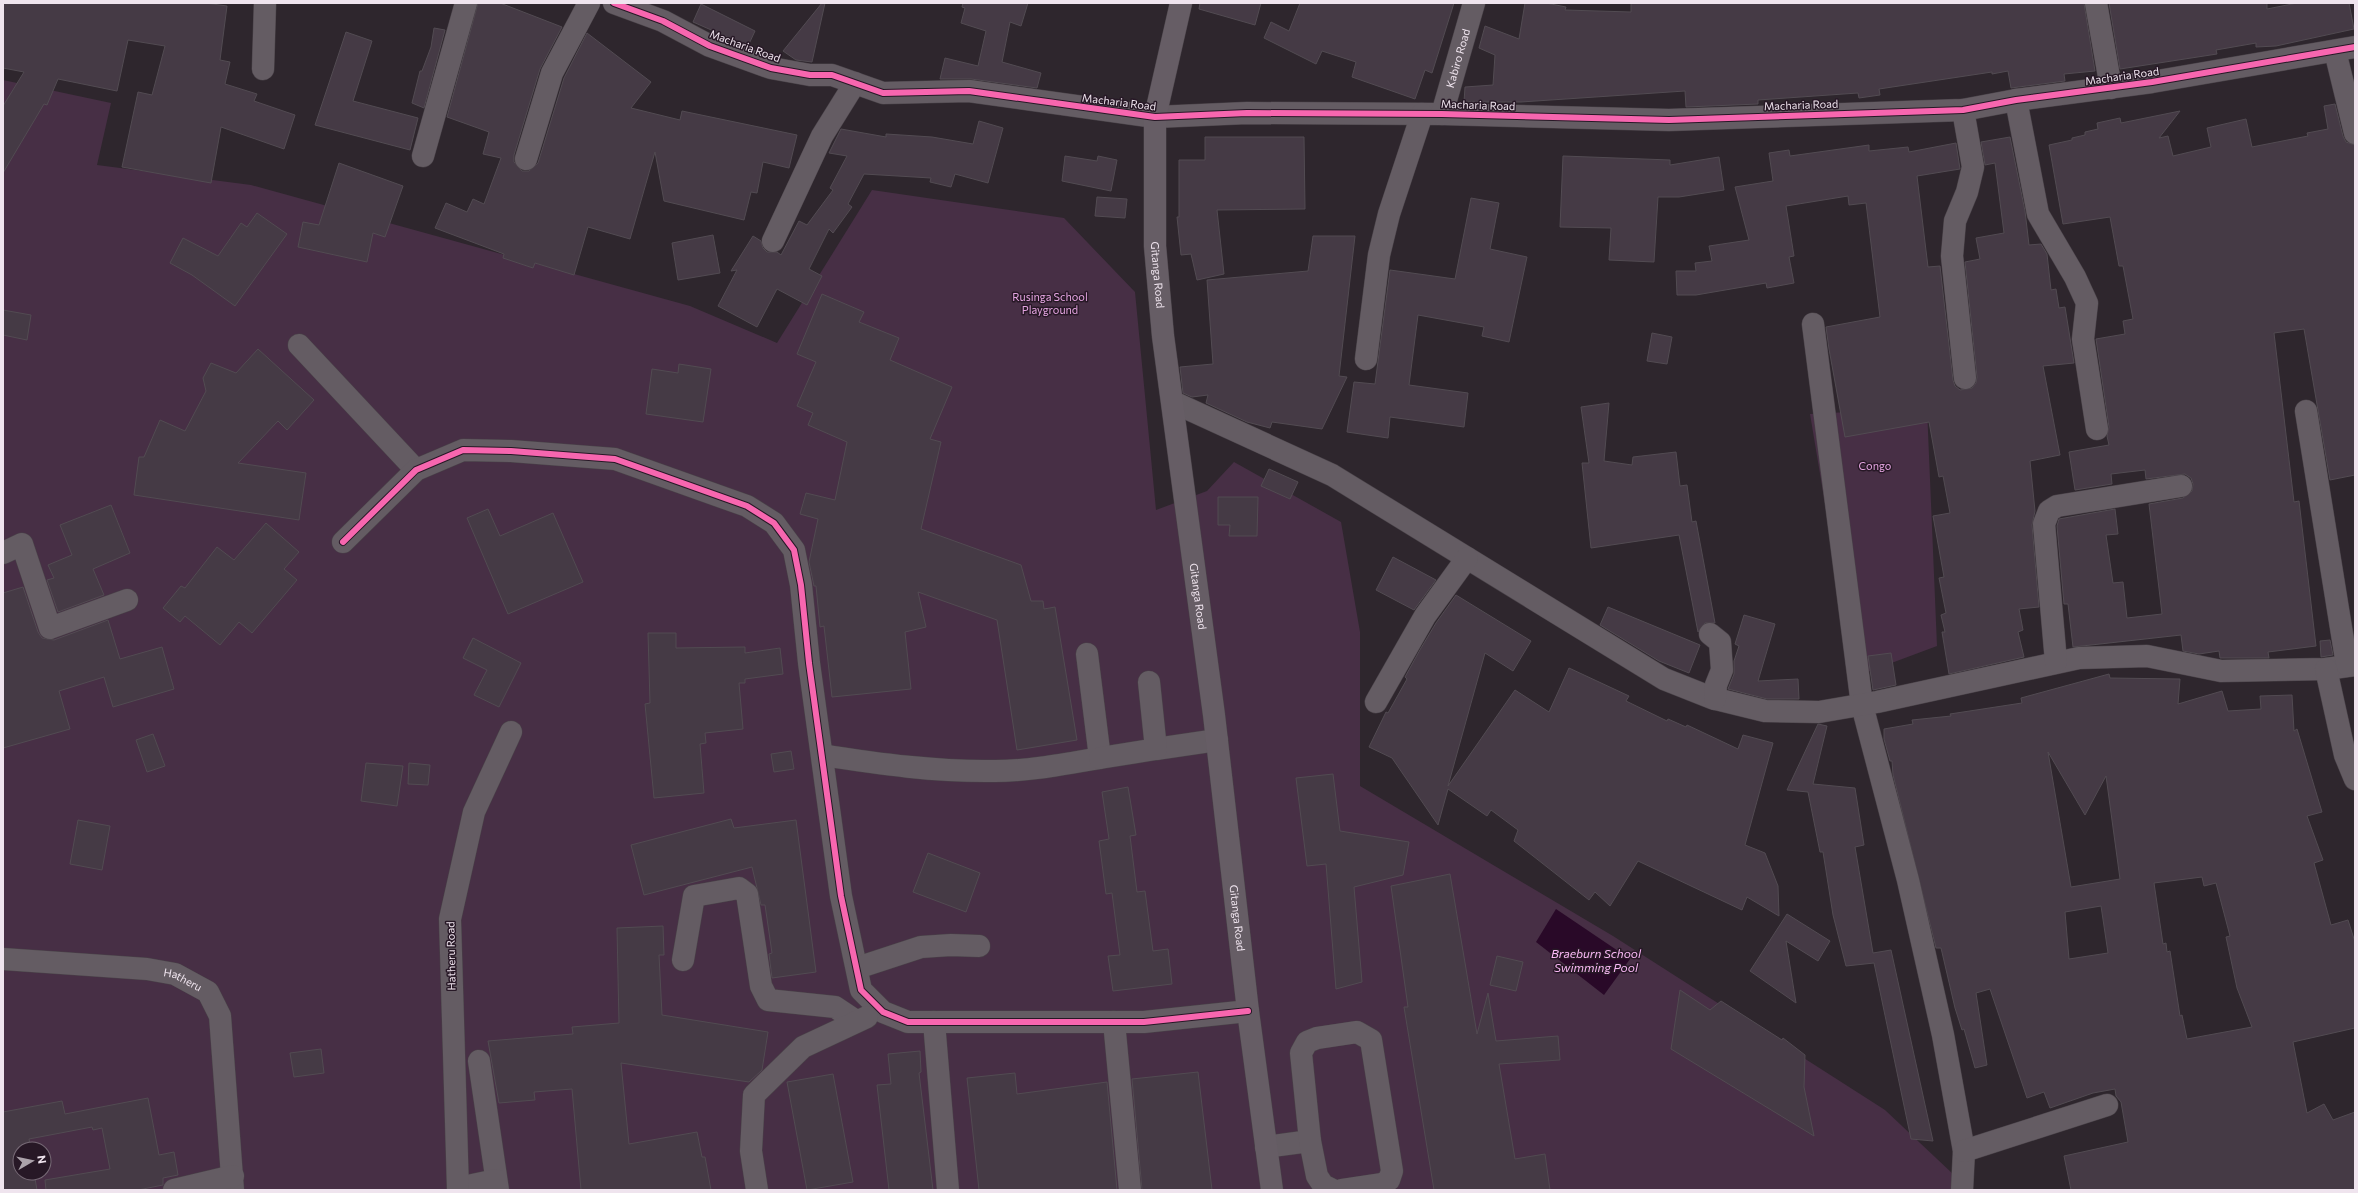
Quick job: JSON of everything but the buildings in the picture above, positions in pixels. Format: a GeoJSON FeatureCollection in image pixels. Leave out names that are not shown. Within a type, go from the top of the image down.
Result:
{"type":"FeatureCollection","features":[{"type":"Feature","properties":{"kind":"main road","name":"Gitanga Road"},"geometry":{"type":"LineString","coordinates":[[1181,3],[1155,117],[1155,246],[1163,336],[1217,740],[1248,1011],[1272,1190]]}},
{"type":"Feature","properties":{"kind":"street"},"geometry":{"type":"LineString","coordinates":[[263,69],[264,3]]}},
{"type":"Feature","properties":{"kind":"street"},"geometry":{"type":"LineString","coordinates":[[423,156],[466,3]]}},
{"type":"Feature","properties":{"kind":"street"},"geometry":{"type":"LineString","coordinates":[[526,159],[552,73],[589,3]]}},
{"type":"Feature","properties":{"kind":"street","name":"Macharia Road"},"geometry":{"type":"LineString","coordinates":[[614,3],[663,22],[710,46],[771,68],[810,75],[832,75],[883,93],[969,91],[1155,117],[1247,113],[1432,114],[1669,120],[1962,110],[2016,100],[2110,88],[2345,49]]}},
{"type":"Feature","properties":{"kind":"street","name":"Kabiro Road"},"geometry":{"type":"LineString","coordinates":[[1366,359],[1379,255],[1389,214],[1432,114],[1474,3]]}},
{"type":"Feature","properties":{"kind":"street"},"geometry":{"type":"LineString","coordinates":[[2096,3],[2110,88]]}},
{"type":"Feature","properties":{"kind":"street"},"geometry":{"type":"LineString","coordinates":[[2345,49],[2355,133]]}},
{"type":"Feature","properties":{"kind":"street"},"geometry":{"type":"LineString","coordinates":[[773,241],[822,136],[856,83]]}},
{"type":"Feature","properties":{"kind":"street"},"geometry":{"type":"LineString","coordinates":[[2016,100],[2038,214],[2075,277],[2087,303],[2083,340],[2097,428]]}},
{"type":"Feature","properties":{"kind":"street"},"geometry":{"type":"LineString","coordinates":[[1962,110],[1973,167],[1967,192],[1955,221],[1952,256],[1965,378]]}},
{"type":"Feature","properties":{"kind":"street"},"geometry":{"type":"LineString","coordinates":[[1813,324],[1862,705],[1908,880],[1941,1028],[1964,1151],[1962,1190]]}},
{"type":"Feature","properties":{"kind":"street"},"geometry":{"type":"LineString","coordinates":[[299,345],[416,470]]}},
{"type":"Feature","properties":{"kind":"street"},"geometry":{"type":"LineString","coordinates":[[1173,402],[1332,475],[1664,678],[1715,699],[1765,711],[1819,712],[1862,705],[2079,658],[2147,656],[2221,671],[2326,669],[2351,665],[2306,411]]}},
{"type":"Feature","properties":{"kind":"street"},"geometry":{"type":"LineString","coordinates":[[343,542],[416,470],[463,450],[511,451],[614,459],[747,506],[774,523],[794,550],[801,585],[841,896],[861,990],[883,1012],[908,1022],[1144,1022],[1248,1011]]}},
{"type":"Feature","properties":{"kind":"street"},"geometry":{"type":"LineString","coordinates":[[2056,662],[2044,524],[2049,511],[2057,506],[2181,486]]}},
{"type":"Feature","properties":{"kind":"street"},"geometry":{"type":"LineString","coordinates":[[3,553],[22,544],[50,628],[127,600]]}},
{"type":"Feature","properties":{"kind":"street"},"geometry":{"type":"LineString","coordinates":[[1376,702],[1425,616],[1467,558]]}},
{"type":"Feature","properties":{"kind":"street"},"geometry":{"type":"LineString","coordinates":[[1710,634],[1720,642],[1722,670],[1716,685],[1715,699]]}},
{"type":"Feature","properties":{"kind":"street"},"geometry":{"type":"LineString","coordinates":[[1087,654],[1100,758]]}},
{"type":"Feature","properties":{"kind":"street"},"geometry":{"type":"LineString","coordinates":[[2326,669],[2345,755],[2355,779]]}},
{"type":"Feature","properties":{"kind":"street"},"geometry":{"type":"LineString","coordinates":[[1149,682],[1156,749]]}},
{"type":"Feature","properties":{"kind":"street","name":"Hatheru Road"},"geometry":{"type":"LineString","coordinates":[[458,1189],[450,919],[474,812],[511,732]]}},
{"type":"Feature","properties":{"kind":"street"},"geometry":{"type":"LineString","coordinates":[[822,755],[885,765],[994,771],[1033,769],[1217,740]]}},
{"type":"Feature","properties":{"kind":"street"},"geometry":{"type":"LineString","coordinates":[[683,960],[694,896],[739,888],[747,894],[761,986],[768,1000],[835,1007],[856,1021]]}},
{"type":"Feature","properties":{"kind":"street"},"geometry":{"type":"LineString","coordinates":[[857,968],[921,947],[951,945],[979,946]]}},
{"type":"Feature","properties":{"kind":"street","name":"Hatheru"},"geometry":{"type":"LineString","coordinates":[[3,959],[147,969],[175,974],[208,992],[220,1016],[233,1183]]}},
{"type":"Feature","properties":{"kind":"street"},"geometry":{"type":"LineString","coordinates":[[757,1190],[750,1151],[754,1095],[804,1047],[856,1021],[883,1012]]}},
{"type":"Feature","properties":{"kind":"street"},"geometry":{"type":"LineString","coordinates":[[934,1022],[948,1190]]}},
{"type":"Feature","properties":{"kind":"street"},"geometry":{"type":"LineString","coordinates":[[1114,1022],[1130,1190]]}},
{"type":"Feature","properties":{"kind":"street"},"geometry":{"type":"LineString","coordinates":[[1333,1190],[1323,1185],[1317,1176],[1310,1141],[1301,1053],[1307,1042],[1317,1038],[1357,1032],[1365,1035],[1371,1040],[1392,1171],[1389,1180],[1382,1184],[1342,1190]]}},
{"type":"Feature","properties":{"kind":"street"},"geometry":{"type":"LineString","coordinates":[[458,1189],[497,1185],[479,1061]]}},
{"type":"Feature","properties":{"kind":"street"},"geometry":{"type":"LineString","coordinates":[[1964,1151],[2107,1106]]}},
{"type":"Feature","properties":{"kind":"street"},"geometry":{"type":"LineString","coordinates":[[1266,1147],[1310,1141]]}},
{"type":"Feature","properties":{"kind":"street"},"geometry":{"type":"LineString","coordinates":[[174,1190],[233,1183]]}},
{"type":"Feature","properties":{"kind":"green space","name":"Rusinga School Playground"},"geometry":{"type":"Polygon","coordinates":[[[3,80],[111,103],[97,165],[251,185],[690,306],[777,343],[872,190],[1064,218],[1135,292],[1156,510],[1207,491],[1234,462],[1341,522],[1360,632],[1360,786],[1613,936],[1885,1110],[1970,1190],[3,1190],[3,80]]]}},
{"type":"Feature","properties":{"kind":"green space","name":"Congo"},"geometry":{"type":"Polygon","coordinates":[[[1927,408],[1937,646],[1854,677],[1810,414],[1927,408]]]}},
{"type":"Feature","properties":{"kind":"water","name":"Braeburn School Swimming Pool"},"geometry":{"type":"Polygon","coordinates":[[[1556,909],[1630,959],[1604,995],[1536,942],[1556,909]]]}},
{"type":"Feature","properties":{"kind":"cycle path"},"geometry":{"type":"LineString","coordinates":[[614,3],[663,21],[710,46],[771,68],[810,75],[832,75],[883,93],[969,91],[1155,117],[1247,113],[1442,114],[1669,120],[1963,110],[2016,100],[2152,82],[2355,47]]}},
{"type":"Feature","properties":{"kind":"cycle path"},"geometry":{"type":"LineString","coordinates":[[343,542],[416,470],[463,450],[511,451],[615,459],[747,506],[774,523],[794,550],[801,585],[809,663],[841,896],[861,990],[883,1012],[908,1022],[1144,1022],[1248,1011]]}}]}
